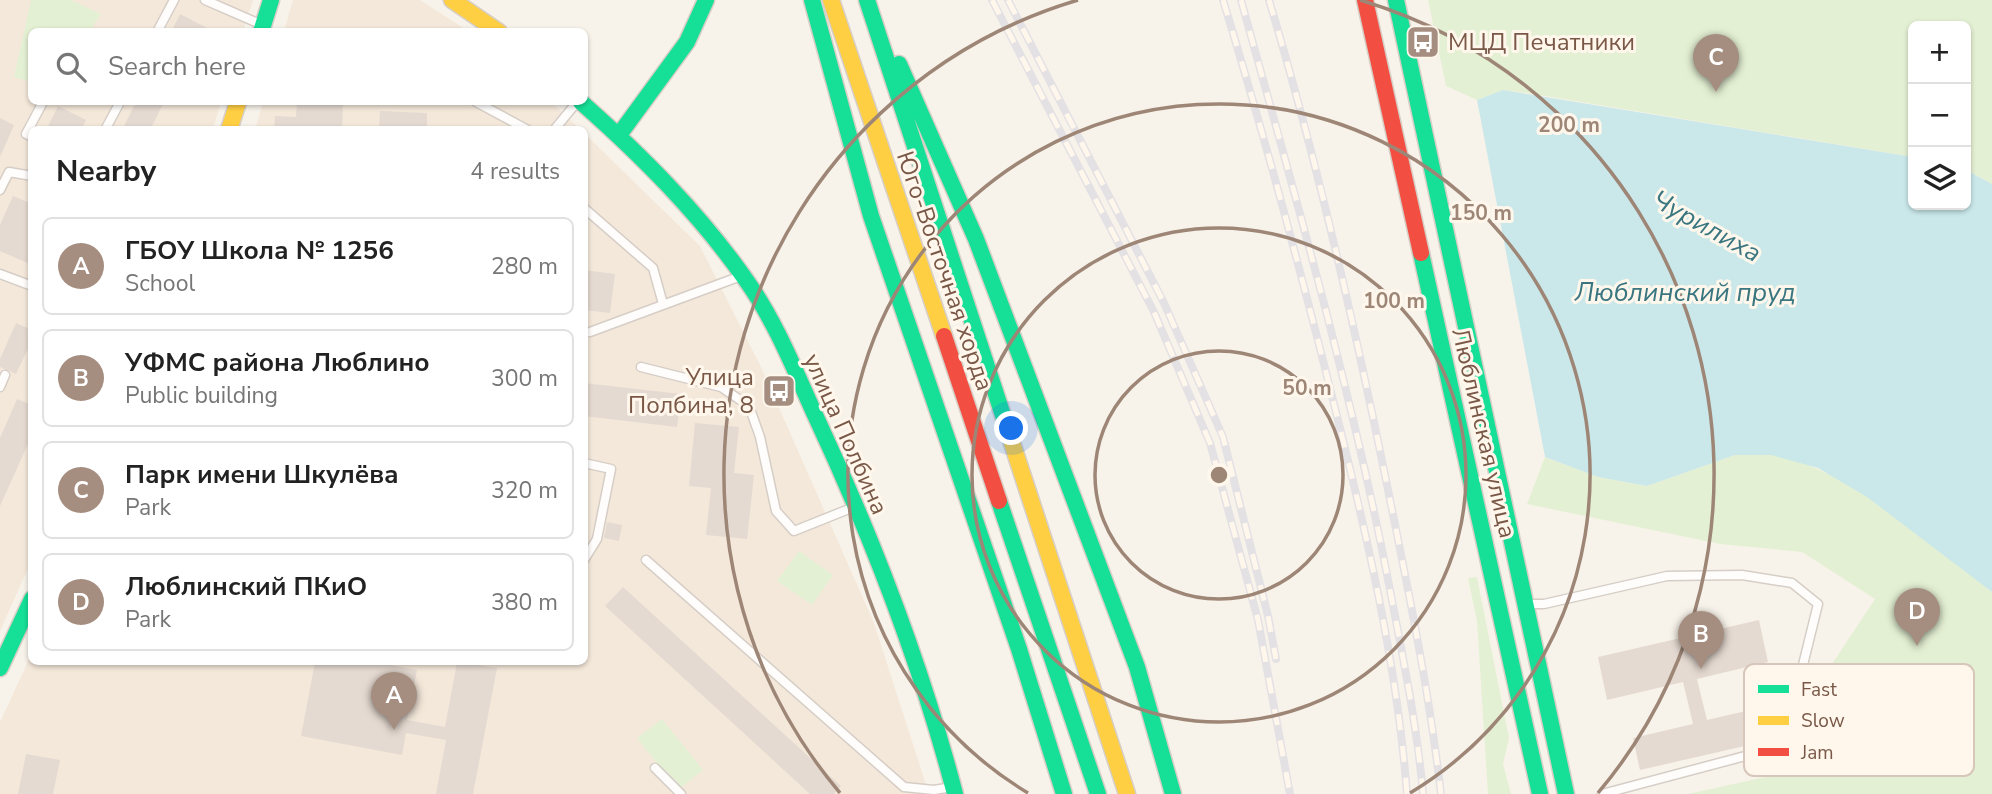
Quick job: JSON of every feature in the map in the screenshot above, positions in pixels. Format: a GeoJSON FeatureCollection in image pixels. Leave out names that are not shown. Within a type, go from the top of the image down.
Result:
{"type":"FeatureCollection","features":[{"type":"Feature","properties":{"kind":"main road"},"geometry":{"type":"LineString","coordinates":[[262,28],[271,0]]}},
{"type":"Feature","properties":{"kind":"main road"},"geometry":{"type":"LineString","coordinates":[[452,0],[493,28]]}},
{"type":"Feature","properties":{"kind":"main road"},"geometry":{"type":"LineString","coordinates":[[619,135],[687,42],[706,0]]}},
{"type":"Feature","properties":{"kind":"main road"},"geometry":{"type":"LineString","coordinates":[[811,0],[871,216],[965,499],[1019,649],[1063,794]]}},
{"type":"Feature","properties":{"kind":"main road","name":"Юго-Восточная хорда"},"geometry":{"type":"LineString","coordinates":[[831,0],[1098,794]]}},
{"type":"Feature","properties":{"kind":"main road"},"geometry":{"type":"LineString","coordinates":[[869,0],[975,239],[1137,667],[1173,794]]}},
{"type":"Feature","properties":{"kind":"main road","name":"Юго-Восточная хорда"},"geometry":{"type":"LineString","coordinates":[[869,0],[1127,794]]}},
{"type":"Feature","properties":{"kind":"main road","name":"Люблинская улица"},"geometry":{"type":"LineString","coordinates":[[1365,0],[1540,794]]}},
{"type":"Feature","properties":{"kind":"main road","name":"Люблинская улица"},"geometry":{"type":"LineString","coordinates":[[1396,0],[1566,794]]}},
{"type":"Feature","properties":{"kind":"main road"},"geometry":{"type":"LineString","coordinates":[[230,126],[237,105]]}},
{"type":"Feature","properties":{"kind":"main road","name":"улица Полбина"},"geometry":{"type":"LineString","coordinates":[[583,105],[619,135],[712,232],[744,274],[778,336],[854,507],[924,687],[954,790]]}},
{"type":"Feature","properties":{"kind":"main road"},"geometry":{"type":"LineString","coordinates":[[0,668],[28,608]]}},
{"type":"Feature","properties":{"kind":"lane"},"geometry":{"type":"LineString","coordinates":[[159,28],[174,0]]}},
{"type":"Feature","properties":{"kind":"lane"},"geometry":{"type":"LineString","coordinates":[[205,0],[262,28]]}},
{"type":"Feature","properties":{"kind":"lane"},"geometry":{"type":"LineString","coordinates":[[30,126],[41,105]]}},
{"type":"Feature","properties":{"kind":"lane"},"geometry":{"type":"LineString","coordinates":[[107,126],[118,105]]}},
{"type":"Feature","properties":{"kind":"lane"},"geometry":{"type":"LineString","coordinates":[[482,105],[521,126]]}},
{"type":"Feature","properties":{"kind":"lane"},"geometry":{"type":"LineString","coordinates":[[558,126],[576,105]]}},
{"type":"Feature","properties":{"kind":"lane"},"geometry":{"type":"LineString","coordinates":[[0,190],[9,172],[28,175]]}},
{"type":"Feature","properties":{"kind":"lane"},"geometry":{"type":"LineString","coordinates":[[588,211],[653,268],[663,304]]}},
{"type":"Feature","properties":{"kind":"lane"},"geometry":{"type":"LineString","coordinates":[[0,274],[28,284]]}},
{"type":"Feature","properties":{"kind":"lane"},"geometry":{"type":"LineString","coordinates":[[590,332],[744,274]]}},
{"type":"Feature","properties":{"kind":"lane"},"geometry":{"type":"LineString","coordinates":[[640,367],[721,387],[749,406],[760,437],[776,511],[794,530],[854,507]]}},
{"type":"Feature","properties":{"kind":"lane"},"geometry":{"type":"LineString","coordinates":[[0,387],[5,375]]}},
{"type":"Feature","properties":{"kind":"lane"},"geometry":{"type":"LineString","coordinates":[[588,464],[611,469],[597,539],[588,553]]}},
{"type":"Feature","properties":{"kind":"lane"},"geometry":{"type":"LineString","coordinates":[[646,560],[904,787],[954,790]]}},
{"type":"Feature","properties":{"kind":"lane"},"geometry":{"type":"LineString","coordinates":[[1524,604],[1544,604],[1667,576],[1742,575],[1792,583],[1818,604],[1803,664]]}},
{"type":"Feature","properties":{"kind":"lane"},"geometry":{"type":"LineString","coordinates":[[1602,794],[1744,756]]}},
{"type":"Feature","properties":{"kind":"lane"},"geometry":{"type":"LineString","coordinates":[[656,768],[681,794]]}},
{"type":"Feature","properties":{"kind":"shaded area"},"geometry":{"type":"Polygon","coordinates":[[[0,0],[253,0],[244,28],[28,28],[28,105],[220,105],[214,126],[28,126],[28,569],[0,631],[0,0]]]}},
{"type":"Feature","properties":{"kind":"shaded area"},"geometry":{"type":"Polygon","coordinates":[[[293,0],[420,0],[463,28],[285,28],[293,0]]]}},
{"type":"Feature","properties":{"kind":"shaded area"},"geometry":{"type":"Polygon","coordinates":[[[262,105],[554,105],[577,126],[256,126],[262,105]]]}},
{"type":"Feature","properties":{"kind":"shaded area"},"geometry":{"type":"Polygon","coordinates":[[[588,137],[700,246],[761,367],[874,623],[929,794],[0,794],[0,722],[28,661],[28,665],[588,665],[588,137]]]}},
{"type":"Feature","properties":{"kind":"green space"},"geometry":{"type":"Polygon","coordinates":[[[31,0],[71,0],[101,14],[92,28],[28,28],[28,81],[14,77],[31,0]]]}},
{"type":"Feature","properties":{"kind":"green space"},"geometry":{"type":"Polygon","coordinates":[[[1428,0],[1992,0],[1992,184],[1971,173],[1971,21],[1908,21],[1908,156],[1503,90],[1477,100],[1446,86],[1428,0]]]}},
{"type":"Feature","properties":{"kind":"green space"},"geometry":{"type":"Polygon","coordinates":[[[1735,455],[1773,455],[1803,463],[1861,492],[1889,511],[1992,592],[1992,794],[1688,794],[1770,776],[1974,776],[1974,664],[1832,664],[1875,599],[1802,552],[1720,544],[1527,504],[1545,457],[1598,477],[1647,486],[1735,455]]]}},
{"type":"Feature","properties":{"kind":"green space"},"geometry":{"type":"Polygon","coordinates":[[[799,551],[833,575],[812,605],[777,581],[799,551]]]}},
{"type":"Feature","properties":{"kind":"green space"},"geometry":{"type":"Polygon","coordinates":[[[1477,577],[1509,738],[1503,764],[1511,794],[1488,794],[1477,621],[1468,578],[1477,577]]]}},
{"type":"Feature","properties":{"kind":"green space"},"geometry":{"type":"Polygon","coordinates":[[[662,719],[703,770],[678,790],[637,738],[662,719]]]}},
{"type":"Feature","properties":{"kind":"water","name":"Люблинский пруд"},"geometry":{"type":"Polygon","coordinates":[[[1503,90],[1908,156],[1908,210],[1971,210],[1971,173],[1992,184],[1992,592],[1867,497],[1818,468],[1771,455],[1735,455],[1647,486],[1598,477],[1545,457],[1477,100],[1503,90]]]}},
{"type":"Feature","properties":{"kind":"building"},"geometry":{"type":"Polygon","coordinates":[[[180,14],[207,28],[173,28],[180,14]]]}},
{"type":"Feature","properties":{"kind":"building"},"geometry":{"type":"Polygon","coordinates":[[[134,105],[162,105],[152,126],[124,126],[134,105]]]}},
{"type":"Feature","properties":{"kind":"building"},"geometry":{"type":"Polygon","coordinates":[[[297,105],[343,105],[342,126],[274,126],[275,116],[296,117],[297,105]]]}},
{"type":"Feature","properties":{"kind":"building"},"geometry":{"type":"Polygon","coordinates":[[[58,106],[86,120],[83,126],[48,126],[58,106]]]}},
{"type":"Feature","properties":{"kind":"building"},"geometry":{"type":"Polygon","coordinates":[[[380,111],[427,113],[427,126],[379,126],[380,111]]]}},
{"type":"Feature","properties":{"kind":"building"},"geometry":{"type":"Polygon","coordinates":[[[0,118],[14,125],[0,157],[0,118]]]}},
{"type":"Feature","properties":{"kind":"building"},"geometry":{"type":"Polygon","coordinates":[[[13,196],[28,202],[28,263],[0,251],[0,225],[13,196]]]}},
{"type":"Feature","properties":{"kind":"building"},"geometry":{"type":"Polygon","coordinates":[[[588,271],[615,274],[610,313],[588,310],[588,271]]]}},
{"type":"Feature","properties":{"kind":"building"},"geometry":{"type":"Polygon","coordinates":[[[16,323],[28,328],[28,348],[16,374],[0,367],[0,359],[16,323]]]}},
{"type":"Feature","properties":{"kind":"building"},"geometry":{"type":"Polygon","coordinates":[[[588,383],[681,394],[677,427],[588,416],[588,383]]]}},
{"type":"Feature","properties":{"kind":"building"},"geometry":{"type":"Polygon","coordinates":[[[17,399],[28,403],[28,444],[0,506],[0,438],[17,399]]]}},
{"type":"Feature","properties":{"kind":"building"},"geometry":{"type":"Polygon","coordinates":[[[695,423],[739,427],[734,473],[754,475],[747,539],[706,535],[711,488],[689,486],[695,423]]]}},
{"type":"Feature","properties":{"kind":"building"},"geometry":{"type":"Polygon","coordinates":[[[607,522],[622,525],[619,541],[604,538],[607,522]]]}},
{"type":"Feature","properties":{"kind":"building"},"geometry":{"type":"Polygon","coordinates":[[[623,587],[841,786],[834,794],[810,794],[605,606],[623,587]]]}},
{"type":"Feature","properties":{"kind":"building"},"geometry":{"type":"Polygon","coordinates":[[[1759,620],[1768,662],[1744,664],[1744,668],[1697,679],[1707,720],[1744,711],[1744,746],[1640,770],[1633,738],[1693,724],[1683,682],[1607,700],[1598,657],[1759,620]]]}},
{"type":"Feature","properties":{"kind":"building"},"geometry":{"type":"Polygon","coordinates":[[[314,665],[391,665],[417,670],[407,720],[445,727],[456,665],[497,668],[473,794],[436,794],[446,740],[406,733],[402,755],[301,736],[314,665]]]}},
{"type":"Feature","properties":{"kind":"building"},"geometry":{"type":"Polygon","coordinates":[[[26,754],[60,760],[53,794],[18,794],[26,754]]]}},
{"type":"Feature","properties":{"kind":"railway"},"geometry":{"type":"LineString","coordinates":[[992,0],[1154,312],[1210,443],[1258,620],[1290,794]]}},
{"type":"Feature","properties":{"kind":"railway"},"geometry":{"type":"LineString","coordinates":[[1008,0],[1164,303],[1223,437],[1268,616],[1276,659]]}},
{"type":"Feature","properties":{"kind":"railway"},"geometry":{"type":"LineString","coordinates":[[1223,0],[1295,252],[1358,500],[1388,647],[1407,794]]}},
{"type":"Feature","properties":{"kind":"railway"},"geometry":{"type":"LineString","coordinates":[[1241,0],[1322,294],[1358,441],[1405,666],[1423,794]]}},
{"type":"Feature","properties":{"kind":"railway"},"geometry":{"type":"LineString","coordinates":[[1269,0],[1319,181],[1361,363],[1417,639],[1441,794]]}},
{"type":"Feature","properties":{"kind":"traffic: fast"},"geometry":{"type":"LineString","coordinates":[[262,28],[271,0]]}},
{"type":"Feature","properties":{"kind":"traffic: fast"},"geometry":{"type":"LineString","coordinates":[[619,135],[687,42],[706,0]]}},
{"type":"Feature","properties":{"kind":"traffic: fast"},"geometry":{"type":"LineString","coordinates":[[812,0],[871,216],[1019,649],[1064,794]]}},
{"type":"Feature","properties":{"kind":"traffic: fast"},"geometry":{"type":"LineString","coordinates":[[867,0],[1012,443]]}},
{"type":"Feature","properties":{"kind":"traffic: fast"},"geometry":{"type":"LineString","coordinates":[[1396,0],[1566,794]]}},
{"type":"Feature","properties":{"kind":"traffic: fast"},"geometry":{"type":"LineString","coordinates":[[899,64],[976,239],[1137,667],[1173,794]]}},
{"type":"Feature","properties":{"kind":"traffic: fast"},"geometry":{"type":"LineString","coordinates":[[584,105],[648,164],[689,208],[728,255],[767,313],[837,463],[894,602],[927,697],[955,794]]}},
{"type":"Feature","properties":{"kind":"traffic: fast"},"geometry":{"type":"LineString","coordinates":[[1421,253],[1540,794]]}},
{"type":"Feature","properties":{"kind":"traffic: fast"},"geometry":{"type":"LineString","coordinates":[[999,501],[1098,794]]}},
{"type":"Feature","properties":{"kind":"traffic: fast"},"geometry":{"type":"LineString","coordinates":[[0,668],[28,608]]}},
{"type":"Feature","properties":{"kind":"traffic: slow"},"geometry":{"type":"LineString","coordinates":[[452,0],[493,28]]}},
{"type":"Feature","properties":{"kind":"traffic: slow"},"geometry":{"type":"LineString","coordinates":[[831,0],[944,336]]}},
{"type":"Feature","properties":{"kind":"traffic: slow"},"geometry":{"type":"LineString","coordinates":[[230,126],[237,105]]}},
{"type":"Feature","properties":{"kind":"traffic: slow"},"geometry":{"type":"LineString","coordinates":[[1012,443],[1127,794]]}},
{"type":"Feature","properties":{"kind":"traffic: jam"},"geometry":{"type":"LineString","coordinates":[[1365,0],[1421,253]]}},
{"type":"Feature","properties":{"kind":"traffic: jam"},"geometry":{"type":"LineString","coordinates":[[944,336],[999,501]]}},
{"type":"Feature","properties":{"kind":"place","name":"МЦД Печатники"},"geometry":{"type":"Point","coordinates":[1423,42]}},
{"type":"Feature","properties":{"kind":"place","name":"Парк имени Шкулёва"},"geometry":{"type":"Point","coordinates":[1716,92]}},
{"type":"Feature","properties":{"kind":"place","name":"Улица Полбина, 8"},"geometry":{"type":"Point","coordinates":[779,391]}},
{"type":"Feature","properties":{"kind":"place","name":"Люблинский ПКиО"},"geometry":{"type":"Point","coordinates":[1917,646]}},
{"type":"Feature","properties":{"kind":"place","name":"УФМС района Люблино"},"geometry":{"type":"Point","coordinates":[1701,669]}},
{"type":"Feature","properties":{"kind":"place","name":"ГБОУ Школа № 1256"},"geometry":{"type":"Point","coordinates":[394,730]}},
{"type":"Feature","properties":{"kind":"water label","name":"Чурилиха"},"geometry":{"type":"Point","coordinates":[1707,226]}}]}
